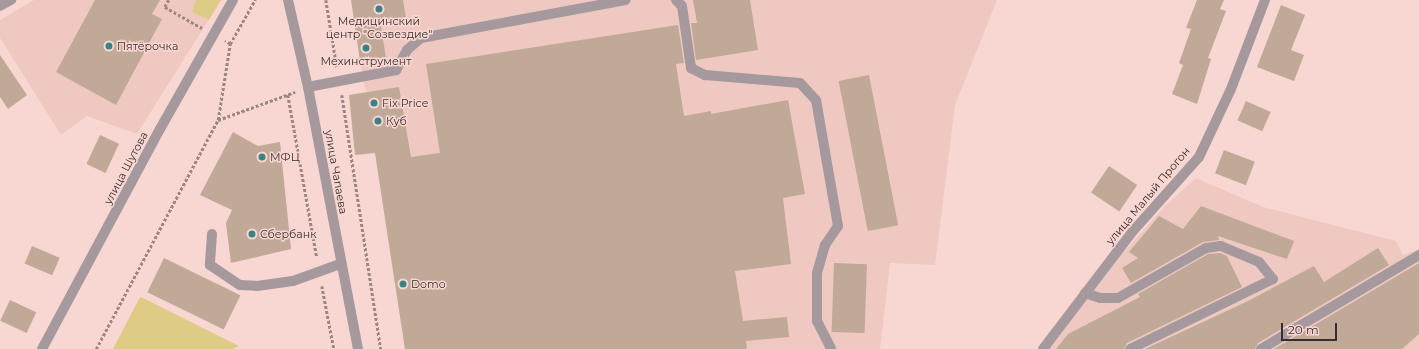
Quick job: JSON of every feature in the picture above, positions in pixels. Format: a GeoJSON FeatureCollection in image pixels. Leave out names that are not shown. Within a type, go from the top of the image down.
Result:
{"type":"FeatureCollection","features":[{"type":"Feature","properties":{"kind":"street"},"geometry":{"type":"LineString","coordinates":[[0,6],[12,0]]}},
{"type":"Feature","properties":{"kind":"street","name":"улица Шутова"},"geometry":{"type":"LineString","coordinates":[[42,349],[160,129],[233,0]]}},
{"type":"Feature","properties":{"kind":"street","name":"улица Чапаева"},"geometry":{"type":"LineString","coordinates":[[288,0],[308,87],[340,264],[358,349]]}},
{"type":"Feature","properties":{"kind":"street"},"geometry":{"type":"LineString","coordinates":[[308,87],[396,70],[407,50],[421,38],[626,0]]}},
{"type":"Feature","properties":{"kind":"street"},"geometry":{"type":"LineString","coordinates":[[676,0],[682,6],[691,68],[705,75],[800,83],[816,100],[838,226],[825,245],[817,272],[817,321],[831,349]]}},
{"type":"Feature","properties":{"kind":"street","name":"улица Малый Прогон"},"geometry":{"type":"LineString","coordinates":[[1043,349],[1133,231],[1199,157],[1231,89],[1265,0]]}},
{"type":"Feature","properties":{"kind":"street"},"geometry":{"type":"LineString","coordinates":[[212,234],[210,265],[240,285],[257,286],[293,281],[340,264]]}},
{"type":"Feature","properties":{"kind":"street"},"geometry":{"type":"LineString","coordinates":[[1085,293],[1100,298],[1118,298],[1206,248],[1221,246],[1259,262],[1273,279],[1130,349]]}},
{"type":"Feature","properties":{"kind":"street"},"geometry":{"type":"LineString","coordinates":[[1261,349],[1419,255]]}},
{"type":"Feature","properties":{"kind":"path"},"geometry":{"type":"LineString","coordinates":[[230,44],[255,0]]}},
{"type":"Feature","properties":{"kind":"path"},"geometry":{"type":"LineString","coordinates":[[326,0],[340,81],[381,349]]}},
{"type":"Feature","properties":{"kind":"path"},"geometry":{"type":"LineString","coordinates":[[96,349],[218,120],[308,87]]}},
{"type":"Feature","properties":{"kind":"path"},"geometry":{"type":"LineString","coordinates":[[288,95],[334,349]]}},
{"type":"Feature","properties":{"kind":"shaded area"},"geometry":{"type":"Polygon","coordinates":[[[34,0],[221,0],[137,134],[87,116],[61,135],[0,38],[0,20],[34,0]]]}},
{"type":"Feature","properties":{"kind":"shaded area"},"geometry":{"type":"Polygon","coordinates":[[[196,0],[221,0],[209,20],[192,12],[196,0]]]}},
{"type":"Feature","properties":{"kind":"shaded area"},"geometry":{"type":"Polygon","coordinates":[[[403,0],[997,0],[955,105],[935,265],[890,263],[880,349],[405,349],[375,153],[409,148],[399,88],[366,92],[360,61],[386,57],[380,21],[406,17],[403,0]]]}},
{"type":"Feature","properties":{"kind":"shaded area"},"geometry":{"type":"Polygon","coordinates":[[[1196,178],[1263,207],[1396,241],[1403,255],[1419,249],[1419,349],[1049,349],[1120,256],[1165,206],[1196,178]]]}},
{"type":"Feature","properties":{"kind":"shaded area"},"geometry":{"type":"Polygon","coordinates":[[[140,297],[239,346],[232,349],[113,349],[140,297]]]}},
{"type":"Feature","properties":{"kind":"building","name":"Пятёрочка"},"geometry":{"type":"Polygon","coordinates":[[[95,0],[160,0],[152,14],[162,19],[116,105],[56,72],[95,0]]]}},
{"type":"Feature","properties":{"kind":"building"},"geometry":{"type":"Polygon","coordinates":[[[351,0],[403,0],[406,17],[380,21],[386,57],[360,61],[351,0]]]}},
{"type":"Feature","properties":{"kind":"building"},"geometry":{"type":"Polygon","coordinates":[[[693,0],[750,0],[758,50],[696,60],[691,23],[697,23],[693,0]]]}},
{"type":"Feature","properties":{"kind":"building"},"geometry":{"type":"Polygon","coordinates":[[[1197,0],[1224,0],[1220,9],[1226,11],[1208,58],[1211,59],[1197,104],[1172,94],[1183,65],[1179,63],[1191,29],[1186,28],[1197,0]]]}},
{"type":"Feature","properties":{"kind":"building"},"geometry":{"type":"Polygon","coordinates":[[[1281,5],[1305,15],[1291,50],[1304,55],[1294,81],[1257,67],[1281,5]]]}},
{"type":"Feature","properties":{"kind":"building"},"geometry":{"type":"Polygon","coordinates":[[[678,25],[684,63],[676,64],[684,116],[711,111],[711,114],[788,100],[805,194],[783,198],[791,264],[735,271],[743,321],[787,317],[789,337],[746,341],[747,349],[405,349],[375,153],[355,155],[349,95],[399,87],[411,157],[440,153],[426,64],[678,25]]]}},
{"type":"Feature","properties":{"kind":"building"},"geometry":{"type":"Polygon","coordinates":[[[0,55],[27,95],[8,109],[0,97],[0,55]]]}},
{"type":"Feature","properties":{"kind":"building"},"geometry":{"type":"Polygon","coordinates":[[[869,75],[898,225],[868,231],[839,81],[869,75]]]}},
{"type":"Feature","properties":{"kind":"building"},"geometry":{"type":"Polygon","coordinates":[[[1246,101],[1271,112],[1262,131],[1237,120],[1246,101]]]}},
{"type":"Feature","properties":{"kind":"building"},"geometry":{"type":"Polygon","coordinates":[[[233,132],[258,146],[280,142],[291,249],[231,263],[226,223],[232,210],[200,195],[233,132]]]}},
{"type":"Feature","properties":{"kind":"building"},"geometry":{"type":"Polygon","coordinates":[[[100,135],[119,144],[106,173],[86,164],[100,135]]]}},
{"type":"Feature","properties":{"kind":"building"},"geometry":{"type":"Polygon","coordinates":[[[1224,150],[1255,162],[1246,185],[1215,173],[1224,150]]]}},
{"type":"Feature","properties":{"kind":"building"},"geometry":{"type":"Polygon","coordinates":[[[1109,166],[1137,185],[1119,212],[1091,193],[1109,166]]]}},
{"type":"Feature","properties":{"kind":"building"},"geometry":{"type":"Polygon","coordinates":[[[1201,206],[1294,241],[1287,259],[1218,236],[1219,240],[1203,242],[1131,283],[1122,268],[1138,258],[1129,252],[1159,216],[1183,229],[1201,206]]]}},
{"type":"Feature","properties":{"kind":"building"},"geometry":{"type":"Polygon","coordinates":[[[32,246],[60,258],[52,275],[25,263],[32,246]]]}},
{"type":"Feature","properties":{"kind":"building"},"geometry":{"type":"Polygon","coordinates":[[[1378,248],[1389,265],[1258,343],[1255,349],[1145,349],[1248,301],[1314,266],[1324,282],[1378,248]]]}},
{"type":"Feature","properties":{"kind":"building"},"geometry":{"type":"Polygon","coordinates":[[[1220,253],[1227,256],[1242,287],[1127,343],[1124,349],[1056,349],[1068,334],[1140,297],[1138,294],[1208,254],[1220,253]]]}},
{"type":"Feature","properties":{"kind":"building"},"geometry":{"type":"Polygon","coordinates":[[[164,258],[240,295],[224,329],[147,292],[164,258]]]}},
{"type":"Feature","properties":{"kind":"building"},"geometry":{"type":"Polygon","coordinates":[[[834,263],[867,264],[865,333],[832,332],[834,263]]]}},
{"type":"Feature","properties":{"kind":"building"},"geometry":{"type":"Polygon","coordinates":[[[1419,263],[1419,334],[1402,349],[1274,349],[1419,263]]]}},
{"type":"Feature","properties":{"kind":"building"},"geometry":{"type":"Polygon","coordinates":[[[10,300],[36,312],[27,333],[0,321],[10,300]]]}},
{"type":"Feature","properties":{"kind":"place","name":"Медицинский центр \"Созвездие\""},"geometry":{"type":"Point","coordinates":[379,9]}},
{"type":"Feature","properties":{"kind":"place","name":"Пятёрочка"},"geometry":{"type":"Point","coordinates":[109,46]}},
{"type":"Feature","properties":{"kind":"place","name":"Мехинструмент"},"geometry":{"type":"Point","coordinates":[366,48]}},
{"type":"Feature","properties":{"kind":"place","name":"Fix Price"},"geometry":{"type":"Point","coordinates":[374,103]}},
{"type":"Feature","properties":{"kind":"place","name":"Куб"},"geometry":{"type":"Point","coordinates":[378,121]}},
{"type":"Feature","properties":{"kind":"place","name":"МФЦ"},"geometry":{"type":"Point","coordinates":[262,157]}},
{"type":"Feature","properties":{"kind":"place","name":"Сбербанк"},"geometry":{"type":"Point","coordinates":[252,234]}},
{"type":"Feature","properties":{"kind":"place","name":"Domo"},"geometry":{"type":"Point","coordinates":[403,284]}}]}
